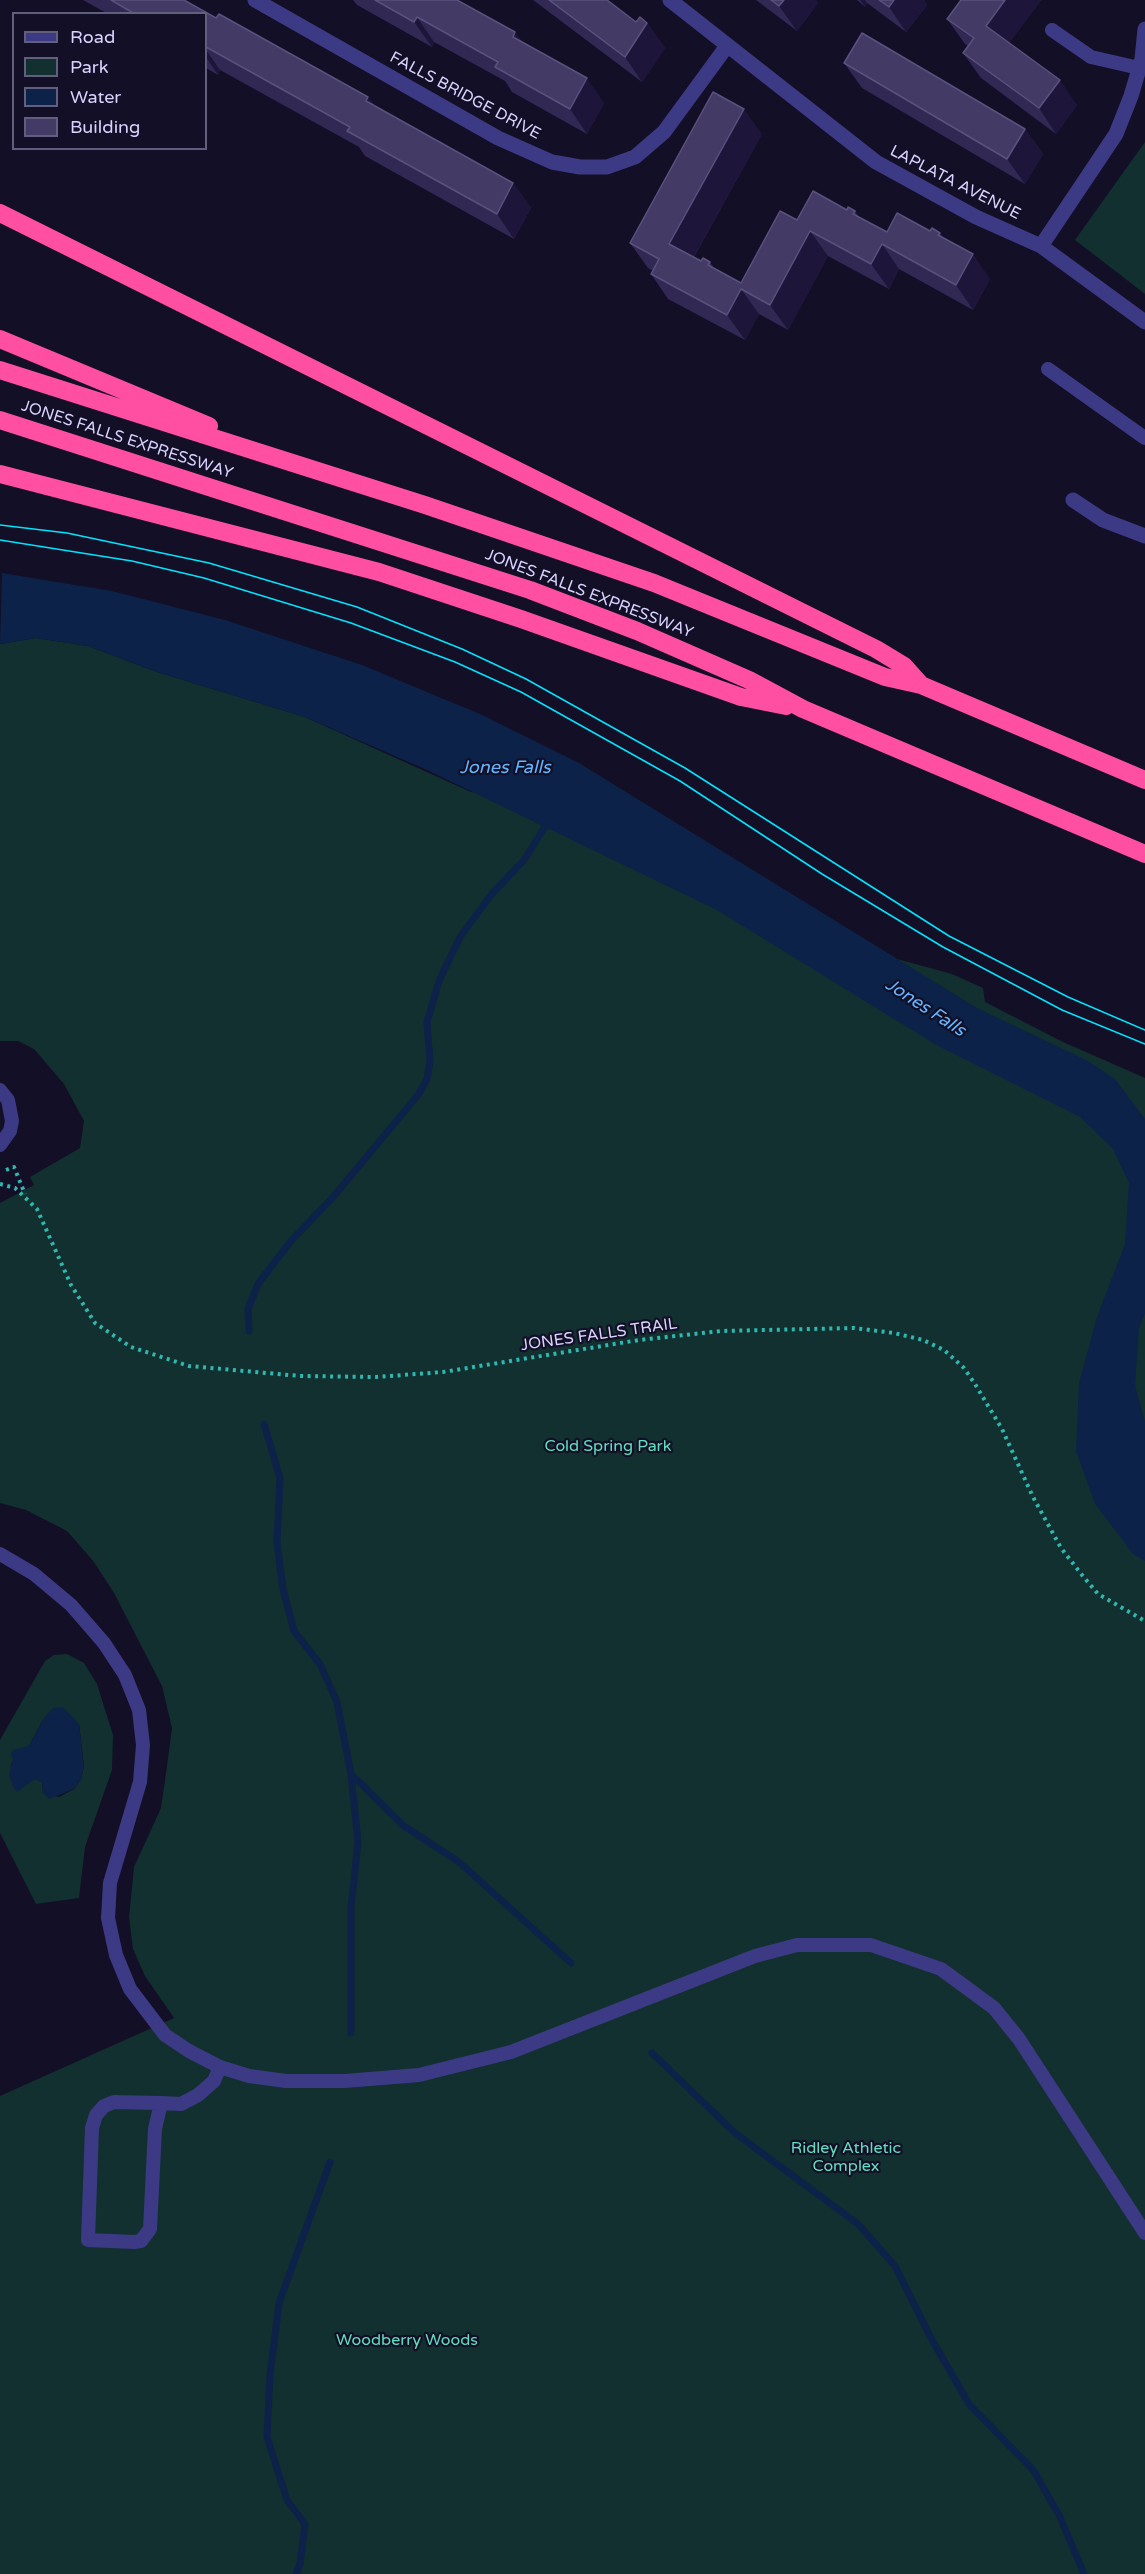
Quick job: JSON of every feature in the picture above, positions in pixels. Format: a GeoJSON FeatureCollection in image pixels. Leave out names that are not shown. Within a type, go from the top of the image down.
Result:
{"type":"FeatureCollection","features":[{"type":"Feature","properties":{"kind":"highway"},"geometry":{"type":"LineString","coordinates":[[0,213],[876,649],[904,666],[921,685]]}},
{"type":"Feature","properties":{"kind":"highway"},"geometry":{"type":"LineString","coordinates":[[0,339],[319,472]]}},
{"type":"Feature","properties":{"kind":"highway","name":"JONES FALLS EXPRESSWAY"},"geometry":{"type":"LineString","coordinates":[[0,370],[546,544],[654,583],[885,677],[921,685],[1145,780]]}},
{"type":"Feature","properties":{"kind":"highway","name":"JONES FALLS EXPRESSWAY"},"geometry":{"type":"LineString","coordinates":[[0,420],[530,590],[638,631],[749,680],[803,709],[1145,854]]}},
{"type":"Feature","properties":{"kind":"highway"},"geometry":{"type":"LineString","coordinates":[[0,474],[379,572],[521,619],[741,697],[803,709]]}},
{"type":"Feature","properties":{"kind":"street","name":"FALLS BRIDGE DRIVE"},"geometry":{"type":"LineString","coordinates":[[255,0],[498,138],[552,162],[580,167],[607,167],[635,157],[664,132],[728,46]]}},
{"type":"Feature","properties":{"kind":"street","name":"LAPLATA AVENUE"},"geometry":{"type":"LineString","coordinates":[[670,0],[841,137],[890,171],[976,217],[1041,246],[1145,322]]}},
{"type":"Feature","properties":{"kind":"street"},"geometry":{"type":"LineString","coordinates":[[1041,246],[1116,134],[1139,68],[1145,29]]}},
{"type":"Feature","properties":{"kind":"street"},"geometry":{"type":"LineString","coordinates":[[1073,500],[1103,520],[1145,536]]}},
{"type":"Feature","properties":{"kind":"lane"},"geometry":{"type":"LineString","coordinates":[[1052,30],[1091,57],[1139,68]]}},
{"type":"Feature","properties":{"kind":"lane"},"geometry":{"type":"LineString","coordinates":[[1048,369],[1144,435]]}},
{"type":"Feature","properties":{"kind":"lane"},"geometry":{"type":"LineString","coordinates":[[0,1090],[8,1100],[12,1121],[10,1131],[0,1145]]}},
{"type":"Feature","properties":{"kind":"lane"},"geometry":{"type":"LineString","coordinates":[[0,1554],[34,1574],[71,1605],[104,1643],[124,1675],[139,1710],[143,1745],[140,1782],[110,1883],[108,1918],[116,1955],[130,1989],[165,2036],[189,2051],[220,2067],[249,2076],[286,2081],[345,2081],[418,2076],[511,2052],[755,1956],[797,1945],[871,1945],[941,1970],[994,2008],[1019,2039],[1145,2233]]}},
{"type":"Feature","properties":{"kind":"lane"},"geometry":{"type":"LineString","coordinates":[[162,2103],[155,2128],[150,2229],[141,2241],[88,2240],[92,2128],[96,2115],[104,2106],[114,2102],[162,2103],[181,2104],[198,2095],[213,2081],[220,2067]]}},
{"type":"Feature","properties":{"kind":"path","name":"JONES FALLS TRAIL"},"geometry":{"type":"LineString","coordinates":[[6,1170],[14,1167],[26,1196],[36,1209],[70,1285],[95,1323],[131,1347],[189,1365],[300,1376],[376,1377],[443,1372],[639,1340],[721,1331],[854,1328],[894,1333],[923,1341],[944,1350],[964,1368],[975,1384],[1002,1429],[1033,1497],[1061,1548],[1082,1575],[1098,1594],[1145,1621]]}},
{"type":"Feature","properties":{"kind":"path"},"geometry":{"type":"LineString","coordinates":[[0,1184],[15,1188],[26,1196]]}},
{"type":"Feature","properties":{"kind":"green space"},"geometry":{"type":"Polygon","coordinates":[[[1145,142],[1145,294],[1075,240],[1145,142]]]}},
{"type":"Feature","properties":{"kind":"green space","name":"Cold Spring Park"},"geometry":{"type":"Polygon","coordinates":[[[36,638],[88,646],[157,672],[305,717],[471,792],[577,762],[897,959],[952,974],[983,988],[985,1002],[1063,1042],[1145,1078],[1145,2574],[0,2574],[0,2096],[174,2018],[145,1976],[133,1949],[129,1917],[134,1867],[161,1808],[167,1766],[172,1728],[162,1686],[114,1593],[94,1562],[67,1531],[26,1510],[0,1503],[0,1203],[34,1185],[30,1177],[80,1148],[84,1121],[64,1084],[34,1049],[18,1041],[0,1041],[0,644],[36,638]]]}},
{"type":"Feature","properties":{"kind":"green space"},"geometry":{"type":"Polygon","coordinates":[[[67,1654],[84,1663],[97,1684],[113,1735],[112,1770],[85,1847],[79,1898],[36,1904],[0,1833],[0,1740],[45,1661],[54,1655],[67,1654]],[[44,1718],[29,1746],[22,1749],[11,1764],[27,1783],[35,1779],[42,1782],[43,1793],[59,1797],[74,1789],[81,1779],[84,1767],[79,1724],[44,1718]]]}},
{"type":"Feature","properties":{"kind":"water","name":"Jones Falls"},"geometry":{"type":"Polygon","coordinates":[[[2,573],[112,591],[225,620],[362,665],[480,714],[577,762],[977,1008],[1088,1061],[1115,1079],[1145,1119],[1145,1313],[1139,1328],[1135,1385],[1145,1422],[1145,1561],[1133,1554],[1095,1504],[1076,1451],[1079,1383],[1097,1317],[1125,1244],[1129,1183],[1113,1149],[1080,1117],[938,1046],[717,910],[427,770],[305,717],[157,672],[88,646],[36,638],[0,644],[2,573]]]}},
{"type":"Feature","properties":{"kind":"water"},"geometry":{"type":"Polygon","coordinates":[[[63,1707],[79,1724],[84,1767],[81,1779],[74,1789],[49,1799],[43,1793],[42,1782],[35,1779],[17,1792],[9,1774],[13,1750],[29,1746],[44,1718],[53,1708],[63,1707]]]}},
{"type":"Feature","properties":{"kind":"building"},"geometry":{"type":"Polygon","coordinates":[[[111,0],[184,0],[205,12],[132,12],[111,0]]]}},
{"type":"Feature","properties":{"kind":"building"},"geometry":{"type":"Polygon","coordinates":[[[375,0],[457,0],[515,32],[513,37],[587,78],[570,109],[495,67],[498,62],[417,17],[414,22],[375,0]]]}},
{"type":"Feature","properties":{"kind":"building"},"geometry":{"type":"Polygon","coordinates":[[[549,0],[607,0],[636,22],[640,17],[647,23],[625,57],[549,0]]]}},
{"type":"Feature","properties":{"kind":"building"},"geometry":{"type":"Polygon","coordinates":[[[771,0],[784,0],[779,6],[771,0]]]}},
{"type":"Feature","properties":{"kind":"building"},"geometry":{"type":"Polygon","coordinates":[[[879,0],[894,0],[889,7],[879,0]]]}},
{"type":"Feature","properties":{"kind":"building"},"geometry":{"type":"Polygon","coordinates":[[[961,0],[1005,0],[986,26],[1060,80],[1039,108],[963,53],[974,38],[947,19],[961,0]]]}},
{"type":"Feature","properties":{"kind":"building"},"geometry":{"type":"Polygon","coordinates":[[[207,13],[216,18],[219,14],[368,97],[366,101],[513,183],[497,214],[347,131],[350,127],[207,48],[207,13]]]}},
{"type":"Feature","properties":{"kind":"building"},"geometry":{"type":"Polygon","coordinates":[[[862,33],[1025,129],[1007,159],[844,63],[862,33]]]}},
{"type":"Feature","properties":{"kind":"building"},"geometry":{"type":"Polygon","coordinates":[[[713,92],[744,109],[669,244],[701,261],[703,258],[710,262],[708,265],[741,283],[780,211],[797,220],[813,191],[847,210],[848,207],[855,211],[853,214],[887,232],[897,213],[930,231],[932,228],[940,233],[938,235],[973,254],[956,285],[882,244],[871,264],[810,231],[770,305],[741,289],[727,315],[651,274],[659,259],[630,243],[713,92]]]}},
{"type":"Feature","properties":{"kind":"waterway"},"geometry":{"type":"LineString","coordinates":[[249,1331],[248,1309],[258,1284],[291,1241],[334,1196],[418,1095],[427,1079],[430,1061],[427,1022],[439,981],[460,937],[491,895],[524,860],[548,822]]}},
{"type":"Feature","properties":{"kind":"waterway"},"geometry":{"type":"LineString","coordinates":[[264,1424],[280,1478],[277,1543],[283,1589],[294,1631],[320,1664],[337,1702],[351,1774],[358,1842],[351,1907],[351,2033]]}},
{"type":"Feature","properties":{"kind":"waterway"},"geometry":{"type":"LineString","coordinates":[[351,1774],[404,1826],[459,1862],[571,1963]]}},
{"type":"Feature","properties":{"kind":"waterway"},"geometry":{"type":"LineString","coordinates":[[652,2053],[735,2133],[858,2224],[895,2266],[931,2338],[969,2404],[1034,2471],[1060,2517],[1084,2574]]}},
{"type":"Feature","properties":{"kind":"waterway"},"geometry":{"type":"LineString","coordinates":[[296,2574],[300,2564],[305,2524],[287,2500],[267,2437],[270,2375],[279,2303],[330,2162]]}},
{"type":"Feature","properties":{"kind":"tram line"},"geometry":{"type":"LineString","coordinates":[[0,525],[67,533],[209,563],[357,607],[462,649],[526,679],[685,768],[949,936],[1068,997],[1145,1030]]}},
{"type":"Feature","properties":{"kind":"tram line"},"geometry":{"type":"LineString","coordinates":[[0,540],[132,561],[204,578],[351,623],[455,662],[521,692],[680,781],[822,874],[943,947],[1062,1010],[1145,1044]]}},
{"type":"Feature","properties":{"kind":"park label","name":"Ridley Athletic Complex"},"geometry":{"type":"Point","coordinates":[846,2158]}},
{"type":"Feature","properties":{"kind":"park label","name":"Woodberry Woods"},"geometry":{"type":"Point","coordinates":[407,2341]}}]}
